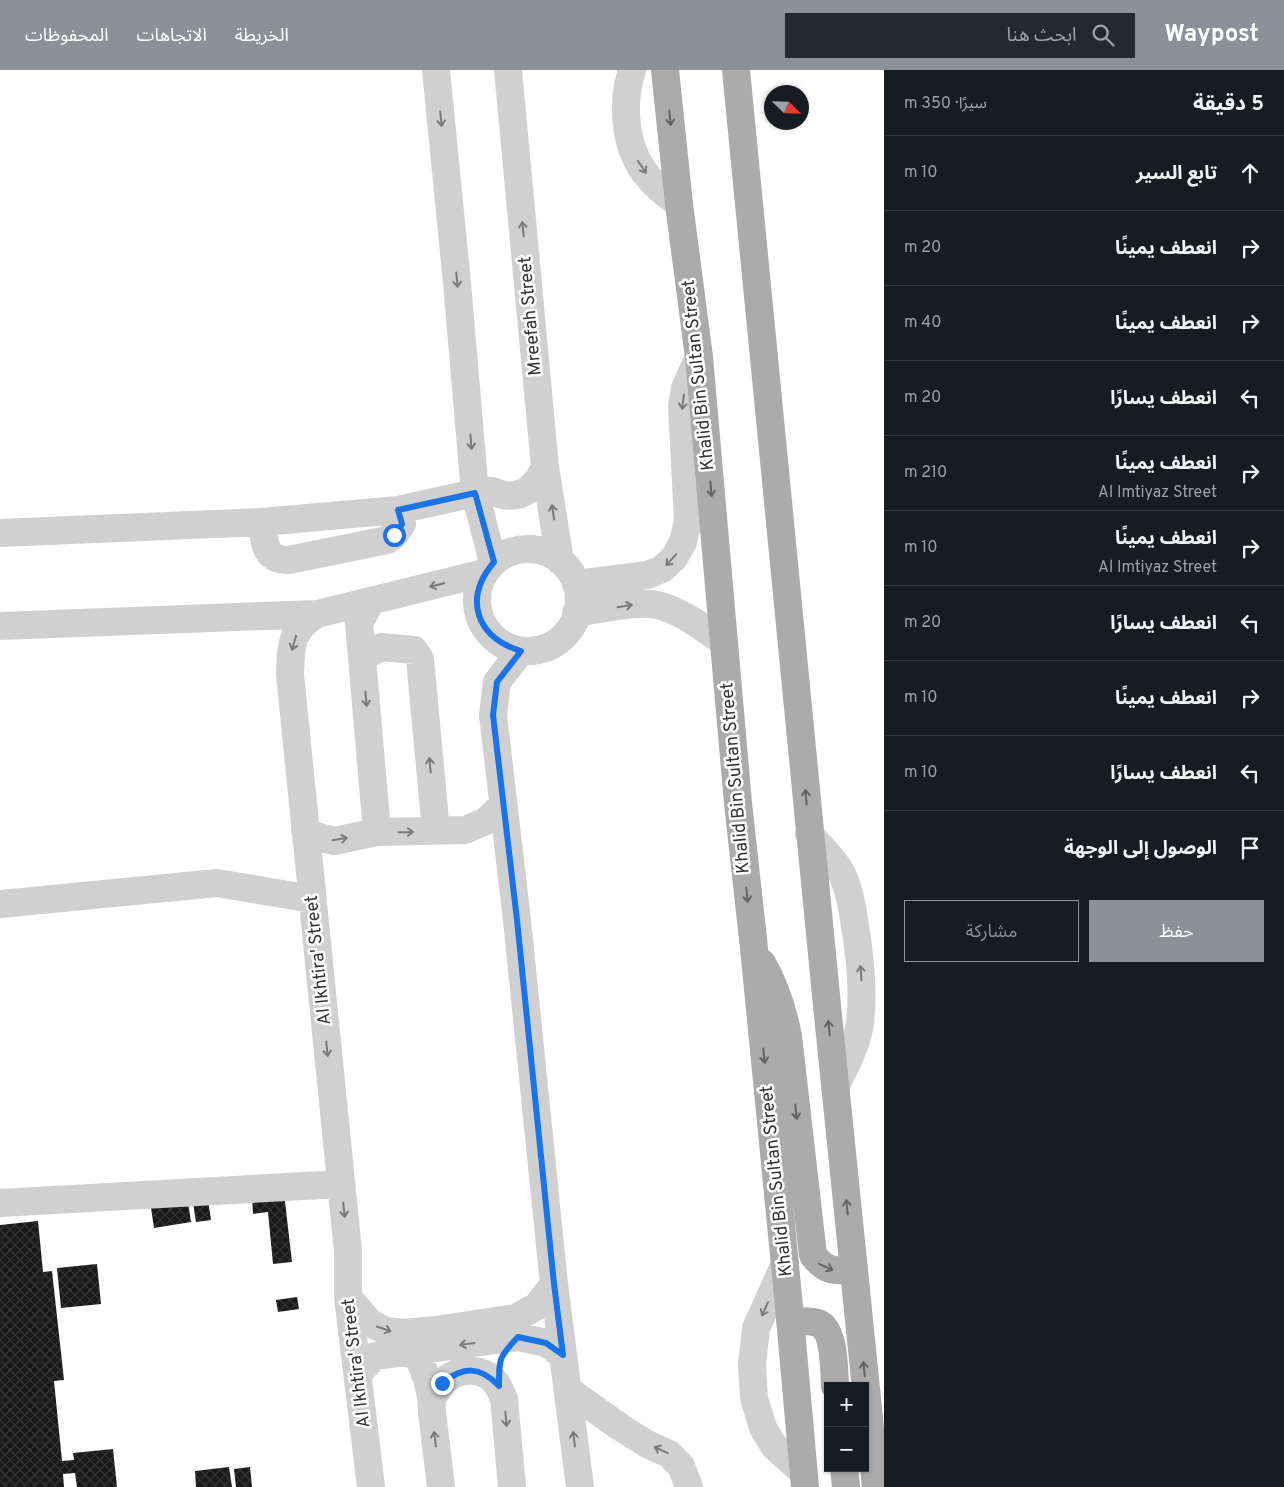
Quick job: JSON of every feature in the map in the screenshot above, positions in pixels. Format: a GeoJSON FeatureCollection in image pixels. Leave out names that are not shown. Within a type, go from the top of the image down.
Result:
{"type":"FeatureCollection","features":[{"type":"Feature","properties":{"kind":"main road","name":"Khalid Bin Sultan Street"},"geometry":{"type":"LineString","coordinates":[[665,70],[679,204],[699,356],[739,813],[785,1264],[804,1480]]}},
{"type":"Feature","properties":{"kind":"main road"},"geometry":{"type":"LineString","coordinates":[[736,70],[876,1487]]}},
{"type":"Feature","properties":{"kind":"main road"},"geometry":{"type":"LineString","coordinates":[[754,948],[775,990],[783,1012],[788,1036],[813,1255],[820,1265],[830,1270],[854,1269]]}},
{"type":"Feature","properties":{"kind":"main road"},"geometry":{"type":"LineString","coordinates":[[790,1321],[819,1324],[827,1331],[831,1341],[836,1382]]}},
{"type":"Feature","properties":{"kind":"main road"},"geometry":{"type":"LineString","coordinates":[[844,1472],[846,1487]]}},
{"type":"Feature","properties":{"kind":"lane"},"geometry":{"type":"LineString","coordinates":[[436,70],[475,493],[489,568]]}},
{"type":"Feature","properties":{"kind":"lane","name":"Mreefah Street"},"geometry":{"type":"LineString","coordinates":[[508,70],[545,466],[560,561]]}},
{"type":"Feature","properties":{"kind":"lane"},"geometry":{"type":"LineString","coordinates":[[632,70],[628,83],[626,109],[628,134],[636,159],[650,179],[679,204]]}},
{"type":"Feature","properties":{"kind":"lane"},"geometry":{"type":"LineString","coordinates":[[576,584],[648,576],[662,569],[674,558],[683,542],[688,521],[682,406],[685,388],[699,356]]}},
{"type":"Feature","properties":{"kind":"lane"},"geometry":{"type":"LineString","coordinates":[[0,533],[262,522],[398,510],[491,491],[504,495],[518,495],[530,489],[540,479],[545,466]]}},
{"type":"Feature","properties":{"kind":"lane"},"geometry":{"type":"LineString","coordinates":[[262,522],[266,549],[274,558],[289,560],[387,540],[394,535],[402,524],[398,510]]}},
{"type":"Feature","properties":{"kind":"lane"},"geometry":{"type":"LineString","coordinates":[[519,549],[534,549],[548,553],[560,561],[570,572],[576,584],[578,599],[576,613],[571,626],[562,638],[549,646],[536,650],[521,651],[507,647],[495,639],[485,628],[479,616],[478,587],[489,568],[506,554],[519,549]]}},
{"type":"Feature","properties":{"kind":"lane","name":"Al Ikhtira' Street"},"geometry":{"type":"LineString","coordinates":[[371,1487],[348,1297],[348,1251],[290,674],[291,653],[297,633],[305,622],[317,614],[489,568]]}},
{"type":"Feature","properties":{"kind":"lane"},"geometry":{"type":"LineString","coordinates":[[371,601],[359,623],[377,832]]}},
{"type":"Feature","properties":{"kind":"lane"},"geometry":{"type":"LineString","coordinates":[[576,613],[638,604],[656,604],[689,618],[724,642]]}},
{"type":"Feature","properties":{"kind":"lane"},"geometry":{"type":"LineString","coordinates":[[0,626],[317,614]]}},
{"type":"Feature","properties":{"kind":"lane"},"geometry":{"type":"LineString","coordinates":[[362,658],[381,647],[414,650],[420,659],[436,831]]}},
{"type":"Feature","properties":{"kind":"lane"},"geometry":{"type":"LineString","coordinates":[[521,651],[497,682],[493,715],[517,920],[554,1284],[580,1487]]}},
{"type":"Feature","properties":{"kind":"lane"},"geometry":{"type":"LineString","coordinates":[[305,830],[316,836],[334,841],[377,832],[465,830],[486,821],[503,805]]}},
{"type":"Feature","properties":{"kind":"lane"},"geometry":{"type":"LineString","coordinates":[[810,834],[842,875],[850,895],[858,940],[862,980],[860,1024],[854,1045],[835,1087]]}},
{"type":"Feature","properties":{"kind":"lane"},"geometry":{"type":"LineString","coordinates":[[0,904],[217,883],[312,899]]}},
{"type":"Feature","properties":{"kind":"lane"},"geometry":{"type":"LineString","coordinates":[[0,1203],[341,1184]]}},
{"type":"Feature","properties":{"kind":"lane"},"geometry":{"type":"LineString","coordinates":[[785,1264],[756,1328],[752,1365],[754,1398],[763,1428],[774,1446],[804,1480]]}},
{"type":"Feature","properties":{"kind":"lane"},"geometry":{"type":"LineString","coordinates":[[348,1297],[370,1323],[386,1331],[404,1333],[516,1318],[537,1306],[554,1284]]}},
{"type":"Feature","properties":{"kind":"lane"},"geometry":{"type":"LineString","coordinates":[[358,1373],[375,1356],[518,1337],[546,1343],[563,1355]]}},
{"type":"Feature","properties":{"kind":"lane"},"geometry":{"type":"LineString","coordinates":[[512,1487],[504,1399],[499,1386],[499,1364],[504,1352],[518,1337]]}},
{"type":"Feature","properties":{"kind":"lane"},"geometry":{"type":"LineString","coordinates":[[414,1351],[421,1362],[432,1399],[441,1487]]}},
{"type":"Feature","properties":{"kind":"lane"},"geometry":{"type":"LineString","coordinates":[[432,1399],[442,1383],[453,1374],[465,1370],[478,1371],[490,1377],[499,1386]]}},
{"type":"Feature","properties":{"kind":"lane"},"geometry":{"type":"LineString","coordinates":[[568,1390],[620,1427],[647,1444],[669,1454],[681,1466],[690,1487]]}},
{"type":"Feature","properties":{"kind":"building"},"geometry":{"type":"Polygon","coordinates":[[[284,1193],[292,1262],[273,1264],[268,1212],[253,1214],[252,1196],[284,1193]]]}},
{"type":"Feature","properties":{"kind":"building"},"geometry":{"type":"Polygon","coordinates":[[[208,1200],[211,1220],[196,1222],[193,1202],[208,1200]]]}},
{"type":"Feature","properties":{"kind":"building"},"geometry":{"type":"Polygon","coordinates":[[[188,1202],[191,1222],[154,1228],[151,1208],[188,1202]]]}},
{"type":"Feature","properties":{"kind":"building"},"geometry":{"type":"Polygon","coordinates":[[[38,1221],[43,1272],[52,1271],[64,1380],[54,1381],[62,1461],[74,1460],[73,1453],[113,1449],[117,1487],[77,1487],[75,1473],[63,1474],[64,1487],[0,1487],[0,1225],[38,1221]]]}},
{"type":"Feature","properties":{"kind":"building"},"geometry":{"type":"Polygon","coordinates":[[[97,1264],[101,1304],[61,1308],[57,1268],[97,1264]]]}},
{"type":"Feature","properties":{"kind":"building"},"geometry":{"type":"Polygon","coordinates":[[[297,1297],[299,1309],[278,1312],[276,1300],[297,1297]]]}},
{"type":"Feature","properties":{"kind":"building"},"geometry":{"type":"Polygon","coordinates":[[[229,1467],[232,1487],[196,1487],[195,1471],[229,1467]]]}},
{"type":"Feature","properties":{"kind":"building"},"geometry":{"type":"Polygon","coordinates":[[[250,1467],[252,1487],[236,1487],[234,1469],[250,1467]]]}},
{"type":"Feature","properties":{"kind":"route"},"geometry":{"type":"LineString","coordinates":[[394,535],[402,524],[398,510],[475,493],[494,562],[484,573],[478,587],[479,616],[485,628],[495,639],[507,647],[521,651],[497,682],[493,715],[517,920],[563,1355],[546,1343],[518,1337],[504,1352],[499,1364],[499,1386],[490,1377],[478,1371],[465,1370],[453,1374],[442,1383]]}}]}
